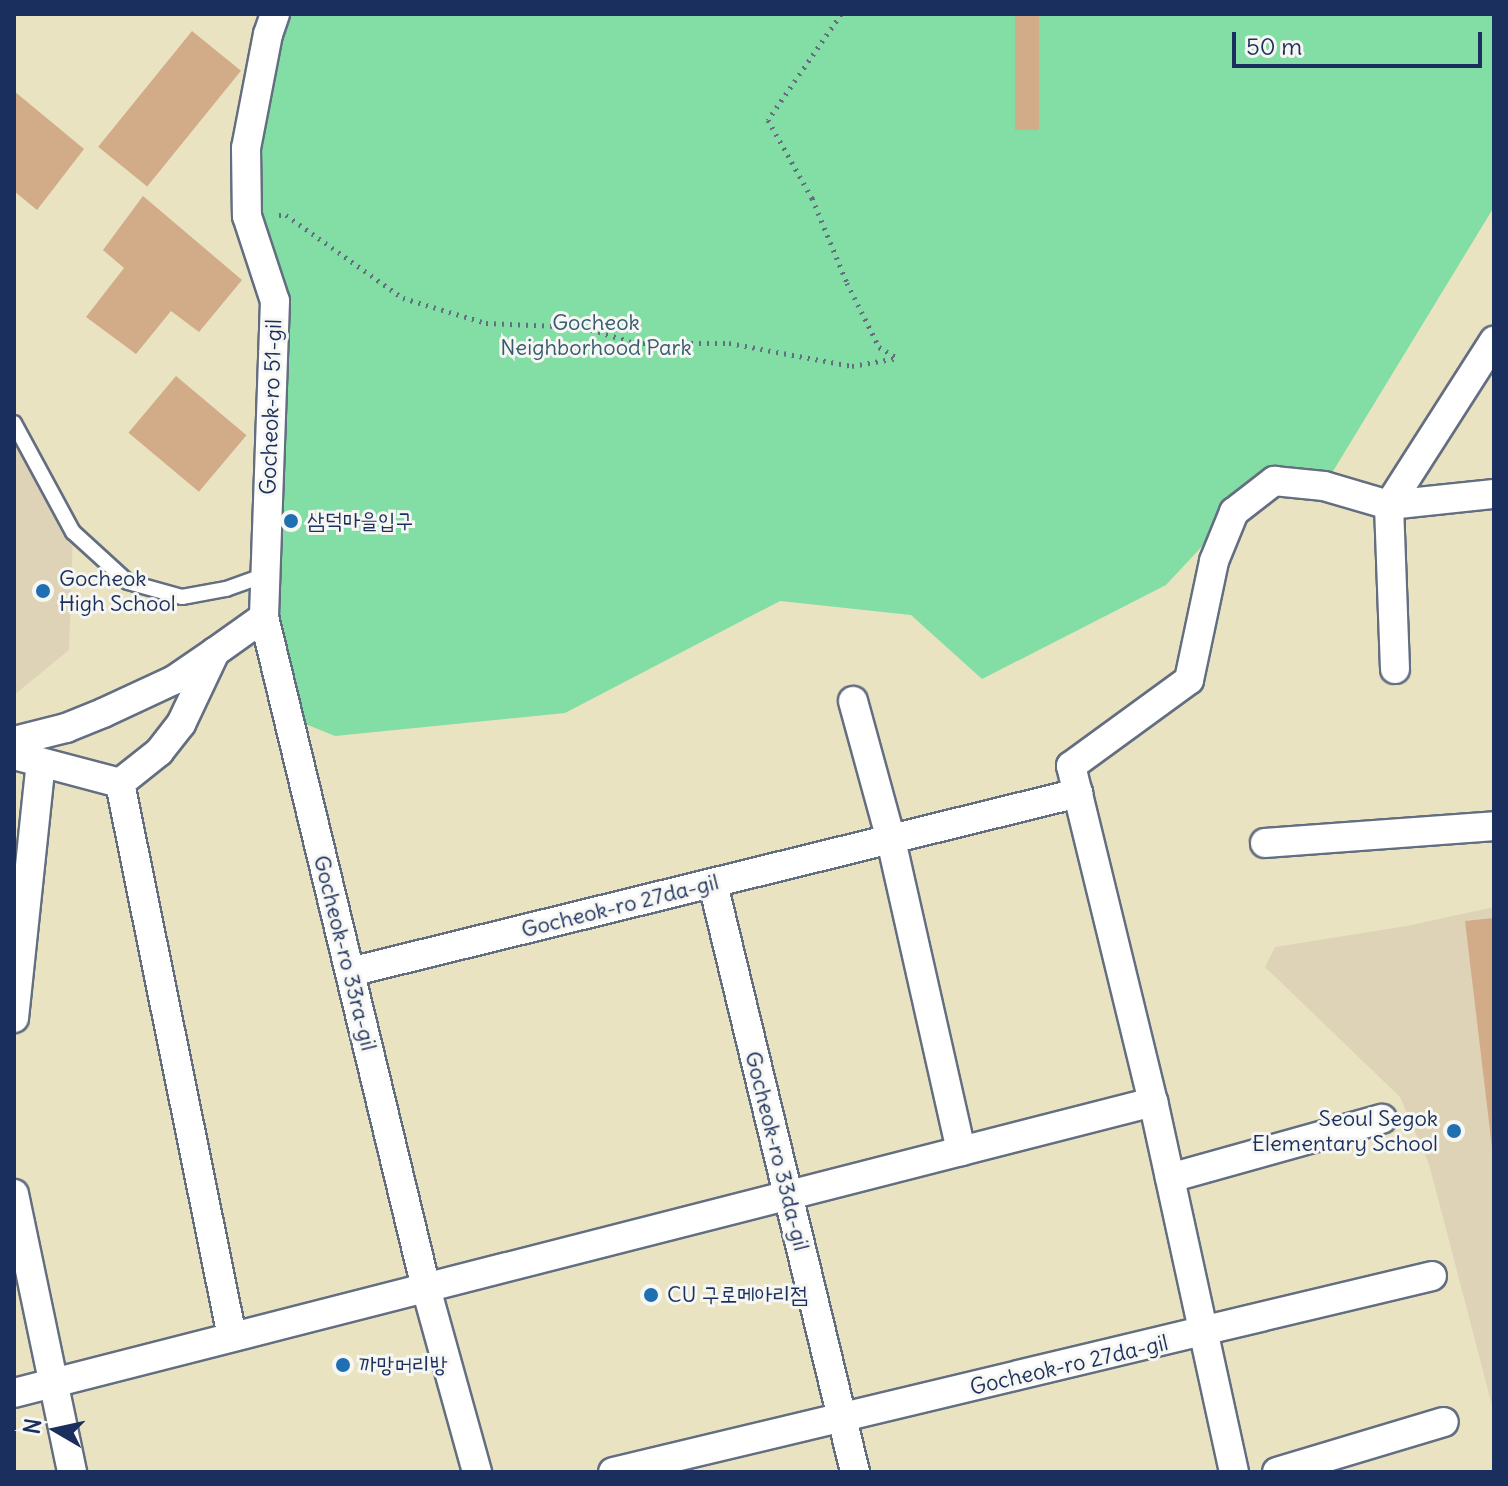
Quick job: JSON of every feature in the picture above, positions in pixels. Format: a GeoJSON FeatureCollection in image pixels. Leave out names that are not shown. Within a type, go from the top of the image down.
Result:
{"type":"FeatureCollection","features":[{"type":"Feature","properties":{"kind":"street","name":"Gocheok-ro 51-gil"},"geometry":{"type":"LineString","coordinates":[[264,617],[268,574],[275,301],[247,216],[246,148],[275,14]]}},
{"type":"Feature","properties":{"kind":"street"},"geometry":{"type":"LineString","coordinates":[[1395,669],[1389,505],[1494,341]]}},
{"type":"Feature","properties":{"kind":"street"},"geometry":{"type":"LineString","coordinates":[[1234,1472],[1153,1102],[1075,780],[1189,680],[1214,561],[1234,512],[1274,481],[1324,486],[1389,505],[1494,494]]}},
{"type":"Feature","properties":{"kind":"street"},"geometry":{"type":"LineString","coordinates":[[14,741],[66,728],[174,680],[264,617]]}},
{"type":"Feature","properties":{"kind":"street","name":"Gocheok-ro 33ra-gil"},"geometry":{"type":"LineString","coordinates":[[264,617],[426,1288],[477,1472]]}},
{"type":"Feature","properties":{"kind":"street"},"geometry":{"type":"LineString","coordinates":[[120,783],[159,752],[181,724],[215,652]]}},
{"type":"Feature","properties":{"kind":"street"},"geometry":{"type":"LineString","coordinates":[[853,701],[891,840],[961,1151]]}},
{"type":"Feature","properties":{"kind":"street"},"geometry":{"type":"LineString","coordinates":[[14,1018],[27,759],[120,783]]}},
{"type":"Feature","properties":{"kind":"street","name":"Gocheok-ro 27da-gil"},"geometry":{"type":"LineString","coordinates":[[350,972],[891,840],[1075,780]]}},
{"type":"Feature","properties":{"kind":"street"},"geometry":{"type":"LineString","coordinates":[[120,783],[232,1337]]}},
{"type":"Feature","properties":{"kind":"street"},"geometry":{"type":"LineString","coordinates":[[1265,843],[1494,826]]}},
{"type":"Feature","properties":{"kind":"street","name":"Gocheok-ro 33da-gil"},"geometry":{"type":"LineString","coordinates":[[713,884],[855,1472]]}},
{"type":"Feature","properties":{"kind":"street"},"geometry":{"type":"LineString","coordinates":[[14,1393],[1153,1102]]}},
{"type":"Feature","properties":{"kind":"street"},"geometry":{"type":"LineString","coordinates":[[1170,1178],[1382,1119]]}},
{"type":"Feature","properties":{"kind":"street"},"geometry":{"type":"LineString","coordinates":[[14,1194],[51,1384],[72,1472]]}},
{"type":"Feature","properties":{"kind":"street","name":"Gocheok-ro 27da-gil"},"geometry":{"type":"LineString","coordinates":[[842,1418],[1432,1276]]}},
{"type":"Feature","properties":{"kind":"street"},"geometry":{"type":"LineString","coordinates":[[613,1472],[842,1418]]}},
{"type":"Feature","properties":{"kind":"street"},"geometry":{"type":"LineString","coordinates":[[1277,1472],[1444,1422]]}},
{"type":"Feature","properties":{"kind":"lane"},"geometry":{"type":"LineString","coordinates":[[14,423],[73,532],[128,582],[182,597],[226,589],[268,574]]}},
{"type":"Feature","properties":{"kind":"path"},"geometry":{"type":"LineString","coordinates":[[247,216],[286,215],[403,298],[486,323],[583,327],[635,343],[729,343],[852,366],[897,358],[879,347],[847,283],[812,198],[768,120],[841,14]]}},
{"type":"Feature","properties":{"kind":"shaded area","name":"Gocheok High School"},"geometry":{"type":"Polygon","coordinates":[[[14,423],[73,532],[69,650],[14,695],[14,423]]]}},
{"type":"Feature","properties":{"kind":"shaded area","name":"Seoul Segok Elementary School"},"geometry":{"type":"Polygon","coordinates":[[[1494,907],[1494,1413],[1429,1164],[1400,1097],[1265,967],[1275,947],[1407,926],[1494,907]]]}},
{"type":"Feature","properties":{"kind":"green space","name":"Gocheok Neighborhood Park"},"geometry":{"type":"Polygon","coordinates":[[[275,14],[1494,14],[1494,207],[1324,486],[1274,481],[1234,512],[1166,585],[982,679],[911,615],[780,601],[565,713],[335,736],[288,717],[264,617],[275,301],[246,148],[275,14]]]}},
{"type":"Feature","properties":{"kind":"building"},"geometry":{"type":"Polygon","coordinates":[[[1015,14],[1039,14],[1039,130],[1015,130],[1015,14]]]}},
{"type":"Feature","properties":{"kind":"building"},"geometry":{"type":"Polygon","coordinates":[[[192,31],[241,71],[147,186],[98,147],[192,31]]]}},
{"type":"Feature","properties":{"kind":"building"},"geometry":{"type":"Polygon","coordinates":[[[14,91],[84,149],[37,210],[14,191],[14,91]]]}},
{"type":"Feature","properties":{"kind":"building"},"geometry":{"type":"Polygon","coordinates":[[[143,196],[242,280],[199,332],[171,311],[136,354],[86,317],[124,268],[103,250],[143,196]]]}},
{"type":"Feature","properties":{"kind":"building"},"geometry":{"type":"Polygon","coordinates":[[[176,376],[246,435],[199,492],[128,433],[176,376]]]}},
{"type":"Feature","properties":{"kind":"building"},"geometry":{"type":"Polygon","coordinates":[[[1494,918],[1494,1147],[1492,1147],[1465,921],[1494,918]]]}},
{"type":"Feature","properties":{"kind":"place","name":"삼덕마을입구"},"geometry":{"type":"Point","coordinates":[291,521]}},
{"type":"Feature","properties":{"kind":"place","name":"Gocheok High School"},"geometry":{"type":"Point","coordinates":[43,591]}},
{"type":"Feature","properties":{"kind":"place","name":"Seoul Segok Elementary School"},"geometry":{"type":"Point","coordinates":[1454,1131]}},
{"type":"Feature","properties":{"kind":"place","name":"CU 구로메아리점"},"geometry":{"type":"Point","coordinates":[651,1295]}},
{"type":"Feature","properties":{"kind":"place","name":"까망머리방"},"geometry":{"type":"Point","coordinates":[343,1365]}}]}
